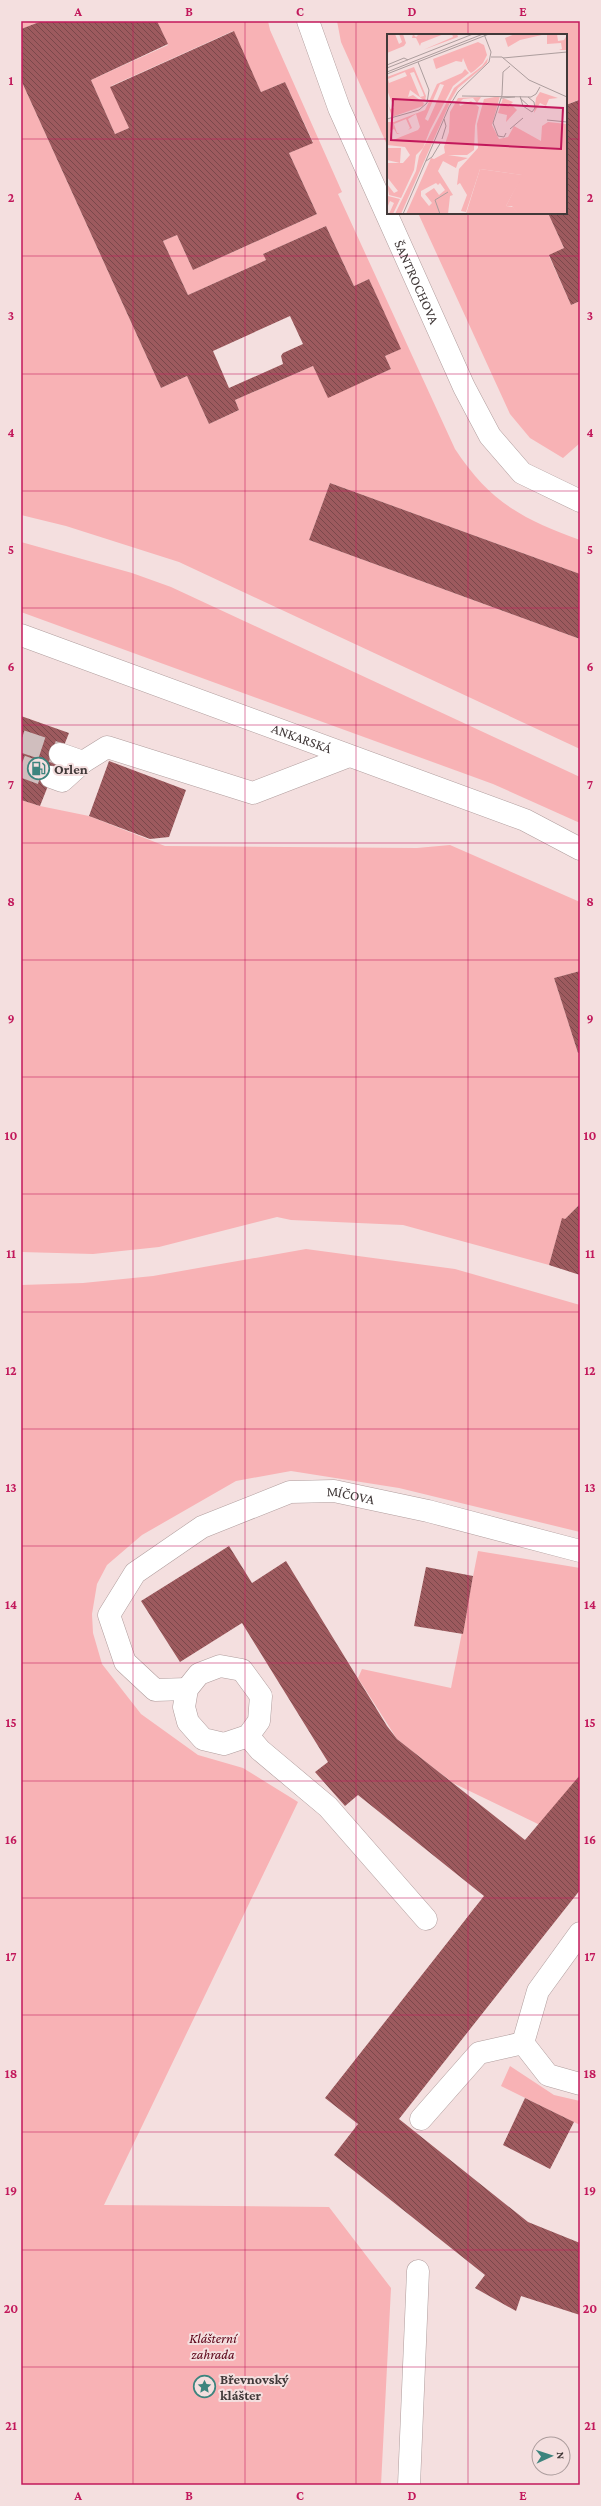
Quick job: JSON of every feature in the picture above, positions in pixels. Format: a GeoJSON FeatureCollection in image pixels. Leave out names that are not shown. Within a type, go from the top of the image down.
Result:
{"type":"FeatureCollection","features":[{"type":"Feature","properties":{"kind":"street","name":"ŠANTROCHOVA"},"geometry":{"type":"LineString","coordinates":[[308,21],[339,108],[464,387],[490,436],[522,473],[580,501]]}},
{"type":"Feature","properties":{"kind":"street","name":"ANKARSKÁ"},"geometry":{"type":"LineString","coordinates":[[21,635],[526,820],[580,848]]}},
{"type":"Feature","properties":{"kind":"street"},"geometry":{"type":"LineString","coordinates":[[51,777],[62,781],[83,762],[107,747],[253,793],[349,756]]}},
{"type":"Feature","properties":{"kind":"street"},"geometry":{"type":"LineString","coordinates":[[60,754],[83,762]]}},
{"type":"Feature","properties":{"kind":"street","name":"MÍČOVA"},"geometry":{"type":"LineString","coordinates":[[187,1689],[155,1690],[124,1662],[109,1615],[135,1573],[202,1527],[290,1492],[334,1491],[428,1512],[580,1551]]}},
{"type":"Feature","properties":{"kind":"street"},"geometry":{"type":"LineString","coordinates":[[220,1666],[242,1670],[261,1696],[259,1721],[248,1736],[224,1744],[204,1739],[188,1722],[184,1707],[187,1689],[199,1674],[220,1666]]}},
{"type":"Feature","properties":{"kind":"street"},"geometry":{"type":"LineString","coordinates":[[248,1736],[260,1750],[328,1807],[426,1919]]}},
{"type":"Feature","properties":{"kind":"street"},"geometry":{"type":"LineString","coordinates":[[523,2043],[538,1991],[580,1933]]}},
{"type":"Feature","properties":{"kind":"street"},"geometry":{"type":"LineString","coordinates":[[523,2043],[548,2075],[580,2084]]}},
{"type":"Feature","properties":{"kind":"street"},"geometry":{"type":"LineString","coordinates":[[421,2119],[479,2053],[523,2043]]}},
{"type":"Feature","properties":{"kind":"street"},"geometry":{"type":"LineString","coordinates":[[409,2485],[418,2271]]}},
{"type":"Feature","properties":{"kind":"green space"},"geometry":{"type":"Polygon","coordinates":[[[21,21],[42,21],[21,29],[21,21]]]}},
{"type":"Feature","properties":{"kind":"green space"},"geometry":{"type":"Polygon","coordinates":[[[157,21],[268,21],[270,30],[342,192],[338,194],[455,449],[481,483],[495,496],[524,516],[580,540],[580,574],[330,483],[309,540],[580,639],[580,749],[179,562],[66,526],[21,515],[21,80],[161,388],[187,376],[209,424],[239,410],[235,400],[313,366],[328,397],[391,369],[385,356],[400,349],[369,279],[354,286],[326,226],[263,254],[266,260],[188,295],[163,241],[177,235],[193,270],[317,214],[289,153],[313,142],[285,82],[261,92],[233,31],[111,86],[129,128],[115,134],[91,80],[168,45],[157,21]]]}},
{"type":"Feature","properties":{"kind":"green space"},"geometry":{"type":"Polygon","coordinates":[[[337,21],[580,21],[580,103],[578,100],[567,105],[567,34],[387,34],[387,145],[341,42],[337,21]]]}},
{"type":"Feature","properties":{"kind":"green space"},"geometry":{"type":"Polygon","coordinates":[[[418,214],[548,214],[564,248],[549,256],[571,305],[580,301],[580,443],[563,458],[530,438],[510,414],[418,214]]]}},
{"type":"Feature","properties":{"kind":"green space"},"geometry":{"type":"Polygon","coordinates":[[[21,542],[132,573],[171,587],[580,777],[580,823],[493,784],[21,612],[21,542]]]}},
{"type":"Feature","properties":{"kind":"green space"},"geometry":{"type":"Polygon","coordinates":[[[21,800],[40,806],[89,816],[165,846],[417,848],[450,845],[580,902],[580,971],[554,978],[578,1053],[580,1052],[580,1204],[565,1219],[562,1219],[549,1265],[403,1225],[291,1220],[277,1217],[159,1247],[93,1254],[21,1252],[21,800]]]}},
{"type":"Feature","properties":{"kind":"green space","name":"Klášterní zahrada"},"geometry":{"type":"Polygon","coordinates":[[[306,1249],[455,1269],[580,1305],[580,1532],[399,1488],[291,1471],[236,1481],[142,1535],[107,1565],[97,1584],[92,1614],[93,1633],[102,1664],[141,1714],[198,1755],[243,1768],[298,1802],[104,2205],[329,2207],[391,2288],[381,2485],[21,2485],[21,1285],[83,1283],[153,1276],[306,1249]]]}},
{"type":"Feature","properties":{"kind":"green space"},"geometry":{"type":"Polygon","coordinates":[[[478,1551],[580,1568],[580,1775],[540,1825],[453,1783],[397,1739],[358,1678],[362,1669],[451,1688],[478,1551]]]}},
{"type":"Feature","properties":{"kind":"green space"},"geometry":{"type":"Polygon","coordinates":[[[510,2066],[554,2095],[580,2101],[580,2125],[501,2086],[510,2066]]]}},
{"type":"Feature","properties":{"kind":"building"},"geometry":{"type":"Polygon","coordinates":[[[42,21],[157,21],[168,44],[91,80],[115,134],[129,128],[110,87],[234,31],[261,92],[285,82],[313,143],[289,153],[317,214],[193,270],[177,235],[163,241],[188,295],[266,260],[263,254],[326,226],[354,286],[369,279],[401,349],[385,356],[391,369],[328,398],[313,366],[235,400],[239,410],[209,424],[187,376],[161,388],[21,80],[21,29],[42,21]],[[290,316],[213,351],[229,388],[283,364],[281,356],[283,353],[303,344],[290,316]]]}},
{"type":"Feature","properties":{"kind":"building"},"geometry":{"type":"Polygon","coordinates":[[[579,100],[580,301],[571,305],[549,255],[564,248],[548,214],[567,214],[567,105],[579,100]]]}},
{"type":"Feature","properties":{"kind":"building"},"geometry":{"type":"Polygon","coordinates":[[[330,483],[580,574],[580,639],[309,540],[330,483]]]}},
{"type":"Feature","properties":{"kind":"building","name":"Orlen"},"geometry":{"type":"Polygon","coordinates":[[[21,716],[69,733],[40,806],[21,800],[21,716]]]}},
{"type":"Feature","properties":{"kind":"building"},"geometry":{"type":"Polygon","coordinates":[[[109,761],[186,790],[169,837],[150,839],[89,816],[109,761]]]}},
{"type":"Feature","properties":{"kind":"building"},"geometry":{"type":"Polygon","coordinates":[[[580,971],[580,1052],[578,1053],[554,978],[580,971]]]}},
{"type":"Feature","properties":{"kind":"building"},"geometry":{"type":"Polygon","coordinates":[[[580,1204],[580,1275],[549,1265],[562,1218],[565,1219],[580,1204]]]}},
{"type":"Feature","properties":{"kind":"building"},"geometry":{"type":"Polygon","coordinates":[[[229,1546],[252,1583],[286,1561],[387,1726],[397,1739],[525,1840],[580,1775],[580,1890],[399,2119],[528,2222],[580,2243],[580,2315],[521,2296],[516,2311],[475,2288],[485,2275],[334,2155],[358,2124],[325,2098],[484,1896],[358,1795],[345,1806],[315,1772],[328,1762],[242,1623],[180,1662],[141,1601],[229,1546]]]}},
{"type":"Feature","properties":{"kind":"building"},"geometry":{"type":"Polygon","coordinates":[[[426,1567],[473,1576],[463,1634],[414,1626],[426,1567]]]}},
{"type":"Feature","properties":{"kind":"building"},"geometry":{"type":"Polygon","coordinates":[[[525,2098],[574,2122],[550,2169],[503,2145],[525,2098]]]}},
{"type":"Feature","properties":{"kind":"tunnel"},"geometry":{"type":"LineString","coordinates":[[21,741],[60,754]]}},
{"type":"Feature","properties":{"kind":"tunnel"},"geometry":{"type":"LineString","coordinates":[[21,766],[51,777]]}},
{"type":"Feature","properties":{"kind":"place","name":"Orlen"},"geometry":{"type":"Point","coordinates":[38,769]}},
{"type":"Feature","properties":{"kind":"place","name":"Břevnovský klášter"},"geometry":{"type":"Point","coordinates":[204,2387]}}]}
